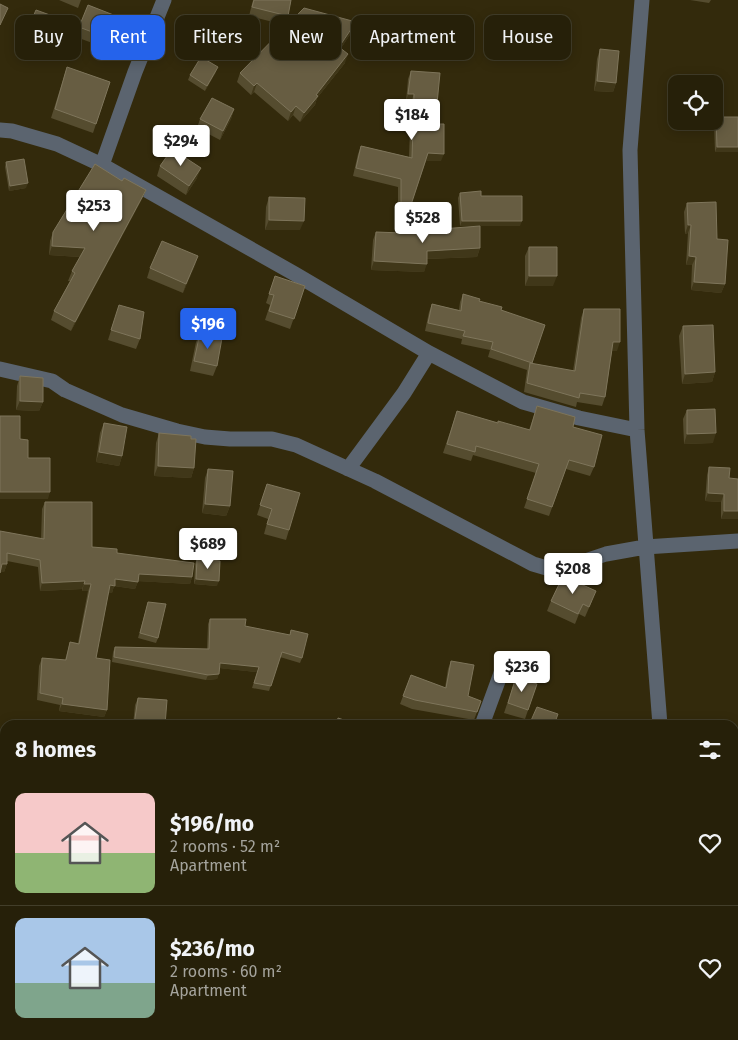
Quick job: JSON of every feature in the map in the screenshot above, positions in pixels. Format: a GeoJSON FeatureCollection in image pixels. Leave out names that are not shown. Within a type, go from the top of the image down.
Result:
{"type":"FeatureCollection","features":[{"type":"Feature","properties":{"kind":"street"},"geometry":{"type":"LineString","coordinates":[[102,164],[135,72],[164,0]]}},
{"type":"Feature","properties":{"kind":"street"},"geometry":{"type":"LineString","coordinates":[[642,0],[630,150],[637,430],[660,720]]}},
{"type":"Feature","properties":{"kind":"street"},"geometry":{"type":"LineString","coordinates":[[0,130],[12,131],[57,144],[102,164],[429,353],[523,402],[579,418],[637,430]]}},
{"type":"Feature","properties":{"kind":"street"},"geometry":{"type":"LineString","coordinates":[[348,469],[404,393],[429,353]]}},
{"type":"Feature","properties":{"kind":"street"},"geometry":{"type":"LineString","coordinates":[[0,369],[52,381],[65,390],[122,415],[177,431],[205,437],[272,439],[296,445],[392,490],[533,564],[550,569],[570,566],[606,554],[645,547],[738,541]]}},
{"type":"Feature","properties":{"kind":"street"},"geometry":{"type":"LineString","coordinates":[[484,720],[501,673]]}},
{"type":"Feature","properties":{"kind":"building"},"geometry":{"type":"Polygon","coordinates":[[[254,0],[291,0],[288,15],[252,7],[254,0]]]}},
{"type":"Feature","properties":{"kind":"building"},"geometry":{"type":"Polygon","coordinates":[[[0,4],[8,8],[0,25],[0,4]]]}},
{"type":"Feature","properties":{"kind":"building"},"geometry":{"type":"Polygon","coordinates":[[[88,5],[114,15],[91,15],[91,32],[81,28],[81,22],[88,5]]]}},
{"type":"Feature","properties":{"kind":"building"},"geometry":{"type":"Polygon","coordinates":[[[304,8],[330,15],[297,15],[304,8]]]}},
{"type":"Feature","properties":{"kind":"building"},"geometry":{"type":"Polygon","coordinates":[[[36,10],[50,15],[34,15],[36,10]]]}},
{"type":"Feature","properties":{"kind":"building"},"geometry":{"type":"Polygon","coordinates":[[[341,18],[351,21],[351,29],[341,44],[341,18]]]}},
{"type":"Feature","properties":{"kind":"building"},"geometry":{"type":"Polygon","coordinates":[[[270,43],[270,60],[341,60],[341,49],[348,54],[304,113],[296,106],[291,112],[257,83],[254,86],[240,73],[253,60],[260,60],[260,53],[270,43]]]}},
{"type":"Feature","properties":{"kind":"building"},"geometry":{"type":"Polygon","coordinates":[[[600,49],[619,51],[616,83],[597,81],[600,49]]]}},
{"type":"Feature","properties":{"kind":"building"},"geometry":{"type":"Polygon","coordinates":[[[199,60],[206,60],[218,67],[207,86],[190,75],[199,60]]]}},
{"type":"Feature","properties":{"kind":"building"},"geometry":{"type":"Polygon","coordinates":[[[67,67],[110,82],[96,124],[55,109],[67,67]]]}},
{"type":"Feature","properties":{"kind":"building"},"geometry":{"type":"Polygon","coordinates":[[[411,71],[440,73],[435,124],[444,124],[444,154],[428,153],[405,223],[401,223],[401,179],[356,168],[361,146],[412,158],[414,94],[408,94],[411,71]]]}},
{"type":"Feature","properties":{"kind":"building"},"geometry":{"type":"Polygon","coordinates":[[[212,98],[234,109],[223,131],[200,119],[212,98]]]}},
{"type":"Feature","properties":{"kind":"building"},"geometry":{"type":"Polygon","coordinates":[[[723,117],[738,117],[738,147],[717,147],[716,130],[723,130],[723,117]]]}},
{"type":"Feature","properties":{"kind":"building"},"geometry":{"type":"Polygon","coordinates":[[[172,149],[201,168],[189,186],[160,166],[172,149]]]}},
{"type":"Feature","properties":{"kind":"building"},"geometry":{"type":"Polygon","coordinates":[[[24,159],[28,183],[10,186],[6,162],[24,159]]]}},
{"type":"Feature","properties":{"kind":"building"},"geometry":{"type":"Polygon","coordinates":[[[95,164],[122,181],[124,178],[146,190],[75,322],[54,311],[75,273],[72,271],[85,248],[52,246],[53,232],[95,164]]]}},
{"type":"Feature","properties":{"kind":"building"},"geometry":{"type":"Polygon","coordinates":[[[481,191],[481,196],[522,196],[522,221],[462,221],[460,193],[481,191]]]}},
{"type":"Feature","properties":{"kind":"building"},"geometry":{"type":"Polygon","coordinates":[[[269,197],[305,198],[304,221],[269,220],[269,197]]]}},
{"type":"Feature","properties":{"kind":"building"},"geometry":{"type":"Polygon","coordinates":[[[716,202],[717,239],[728,240],[725,284],[694,282],[696,257],[689,256],[691,225],[688,225],[687,203],[716,202]]]}},
{"type":"Feature","properties":{"kind":"building"},"geometry":{"type":"Polygon","coordinates":[[[480,226],[480,248],[427,251],[427,264],[374,261],[376,232],[402,233],[480,226]]]}},
{"type":"Feature","properties":{"kind":"building"},"geometry":{"type":"Polygon","coordinates":[[[162,241],[198,256],[186,284],[150,268],[162,241]]]}},
{"type":"Feature","properties":{"kind":"building"},"geometry":{"type":"Polygon","coordinates":[[[529,247],[557,247],[557,276],[529,276],[529,247]]]}},
{"type":"Feature","properties":{"kind":"building"},"geometry":{"type":"Polygon","coordinates":[[[275,276],[305,286],[294,319],[269,311],[274,295],[269,294],[275,276]]]}},
{"type":"Feature","properties":{"kind":"building"},"geometry":{"type":"Polygon","coordinates":[[[463,294],[480,299],[479,301],[502,307],[501,310],[545,325],[532,363],[491,349],[493,342],[463,336],[465,331],[428,323],[432,304],[461,311],[463,294]]]}},
{"type":"Feature","properties":{"kind":"building"},"geometry":{"type":"Polygon","coordinates":[[[119,305],[144,312],[140,339],[111,330],[119,305]]]}},
{"type":"Feature","properties":{"kind":"building"},"geometry":{"type":"Polygon","coordinates":[[[584,309],[620,309],[620,342],[613,342],[605,397],[580,393],[579,398],[527,383],[530,363],[575,371],[584,309]]]}},
{"type":"Feature","properties":{"kind":"building"},"geometry":{"type":"Polygon","coordinates":[[[713,325],[715,372],[685,374],[683,326],[713,325]]]}},
{"type":"Feature","properties":{"kind":"building"},"geometry":{"type":"Polygon","coordinates":[[[200,333],[222,338],[217,366],[194,361],[200,333]]]}},
{"type":"Feature","properties":{"kind":"building"},"geometry":{"type":"Polygon","coordinates":[[[20,376],[43,378],[43,402],[20,401],[20,376]]]}},
{"type":"Feature","properties":{"kind":"building"},"geometry":{"type":"Polygon","coordinates":[[[537,406],[575,417],[573,427],[602,435],[594,467],[569,460],[552,507],[527,499],[539,464],[476,446],[475,452],[447,444],[457,411],[530,430],[537,406]]]}},
{"type":"Feature","properties":{"kind":"building"},"geometry":{"type":"Polygon","coordinates":[[[715,409],[716,433],[687,434],[687,410],[715,409]]]}},
{"type":"Feature","properties":{"kind":"building"},"geometry":{"type":"Polygon","coordinates":[[[0,416],[20,416],[20,439],[28,440],[28,458],[50,458],[50,492],[0,492],[0,416]]]}},
{"type":"Feature","properties":{"kind":"building"},"geometry":{"type":"Polygon","coordinates":[[[104,423],[127,427],[122,456],[99,452],[104,423]]]}},
{"type":"Feature","properties":{"kind":"building"},"geometry":{"type":"Polygon","coordinates":[[[159,433],[191,436],[191,439],[196,439],[194,468],[158,466],[159,433]]]}},
{"type":"Feature","properties":{"kind":"building"},"geometry":{"type":"Polygon","coordinates":[[[709,467],[730,468],[729,478],[738,479],[738,511],[724,511],[724,494],[708,493],[709,467]]]}},
{"type":"Feature","properties":{"kind":"building"},"geometry":{"type":"Polygon","coordinates":[[[208,469],[233,471],[230,506],[205,504],[208,469]]]}},
{"type":"Feature","properties":{"kind":"building"},"geometry":{"type":"Polygon","coordinates":[[[267,484],[300,493],[289,530],[267,524],[272,509],[260,505],[267,484]]]}},
{"type":"Feature","properties":{"kind":"building"},"geometry":{"type":"Polygon","coordinates":[[[45,502],[92,502],[92,547],[117,549],[117,553],[194,563],[192,577],[139,574],[138,582],[115,579],[115,586],[110,585],[96,658],[110,660],[107,710],[62,704],[63,698],[40,693],[42,658],[66,660],[70,642],[79,644],[91,584],[84,584],[85,581],[42,583],[40,560],[7,553],[7,564],[2,564],[0,573],[0,531],[44,539],[45,502]]]}},
{"type":"Feature","properties":{"kind":"building"},"geometry":{"type":"Polygon","coordinates":[[[197,559],[220,561],[219,581],[196,579],[197,559]]]}},
{"type":"Feature","properties":{"kind":"building"},"geometry":{"type":"Polygon","coordinates":[[[563,576],[596,591],[589,607],[583,604],[578,614],[551,601],[563,576]]]}},
{"type":"Feature","properties":{"kind":"building"},"geometry":{"type":"Polygon","coordinates":[[[148,602],[166,604],[158,638],[140,633],[148,602]]]}},
{"type":"Feature","properties":{"kind":"building"},"geometry":{"type":"Polygon","coordinates":[[[210,619],[246,619],[245,626],[290,635],[291,630],[308,634],[302,658],[282,652],[271,686],[254,683],[259,667],[220,663],[219,674],[208,675],[114,657],[115,647],[209,649],[210,619]]]}},
{"type":"Feature","properties":{"kind":"building"},"geometry":{"type":"Polygon","coordinates":[[[451,661],[474,665],[468,696],[481,701],[477,712],[403,696],[411,675],[446,688],[451,661]]]}},
{"type":"Feature","properties":{"kind":"building"},"geometry":{"type":"Polygon","coordinates":[[[516,677],[537,684],[528,710],[508,703],[516,677]]]}},
{"type":"Feature","properties":{"kind":"building"},"geometry":{"type":"Polygon","coordinates":[[[138,698],[167,700],[165,720],[135,720],[138,698]]]}},
{"type":"Feature","properties":{"kind":"building"},"geometry":{"type":"Polygon","coordinates":[[[537,707],[558,714],[556,720],[531,720],[537,707]]]}}]}
